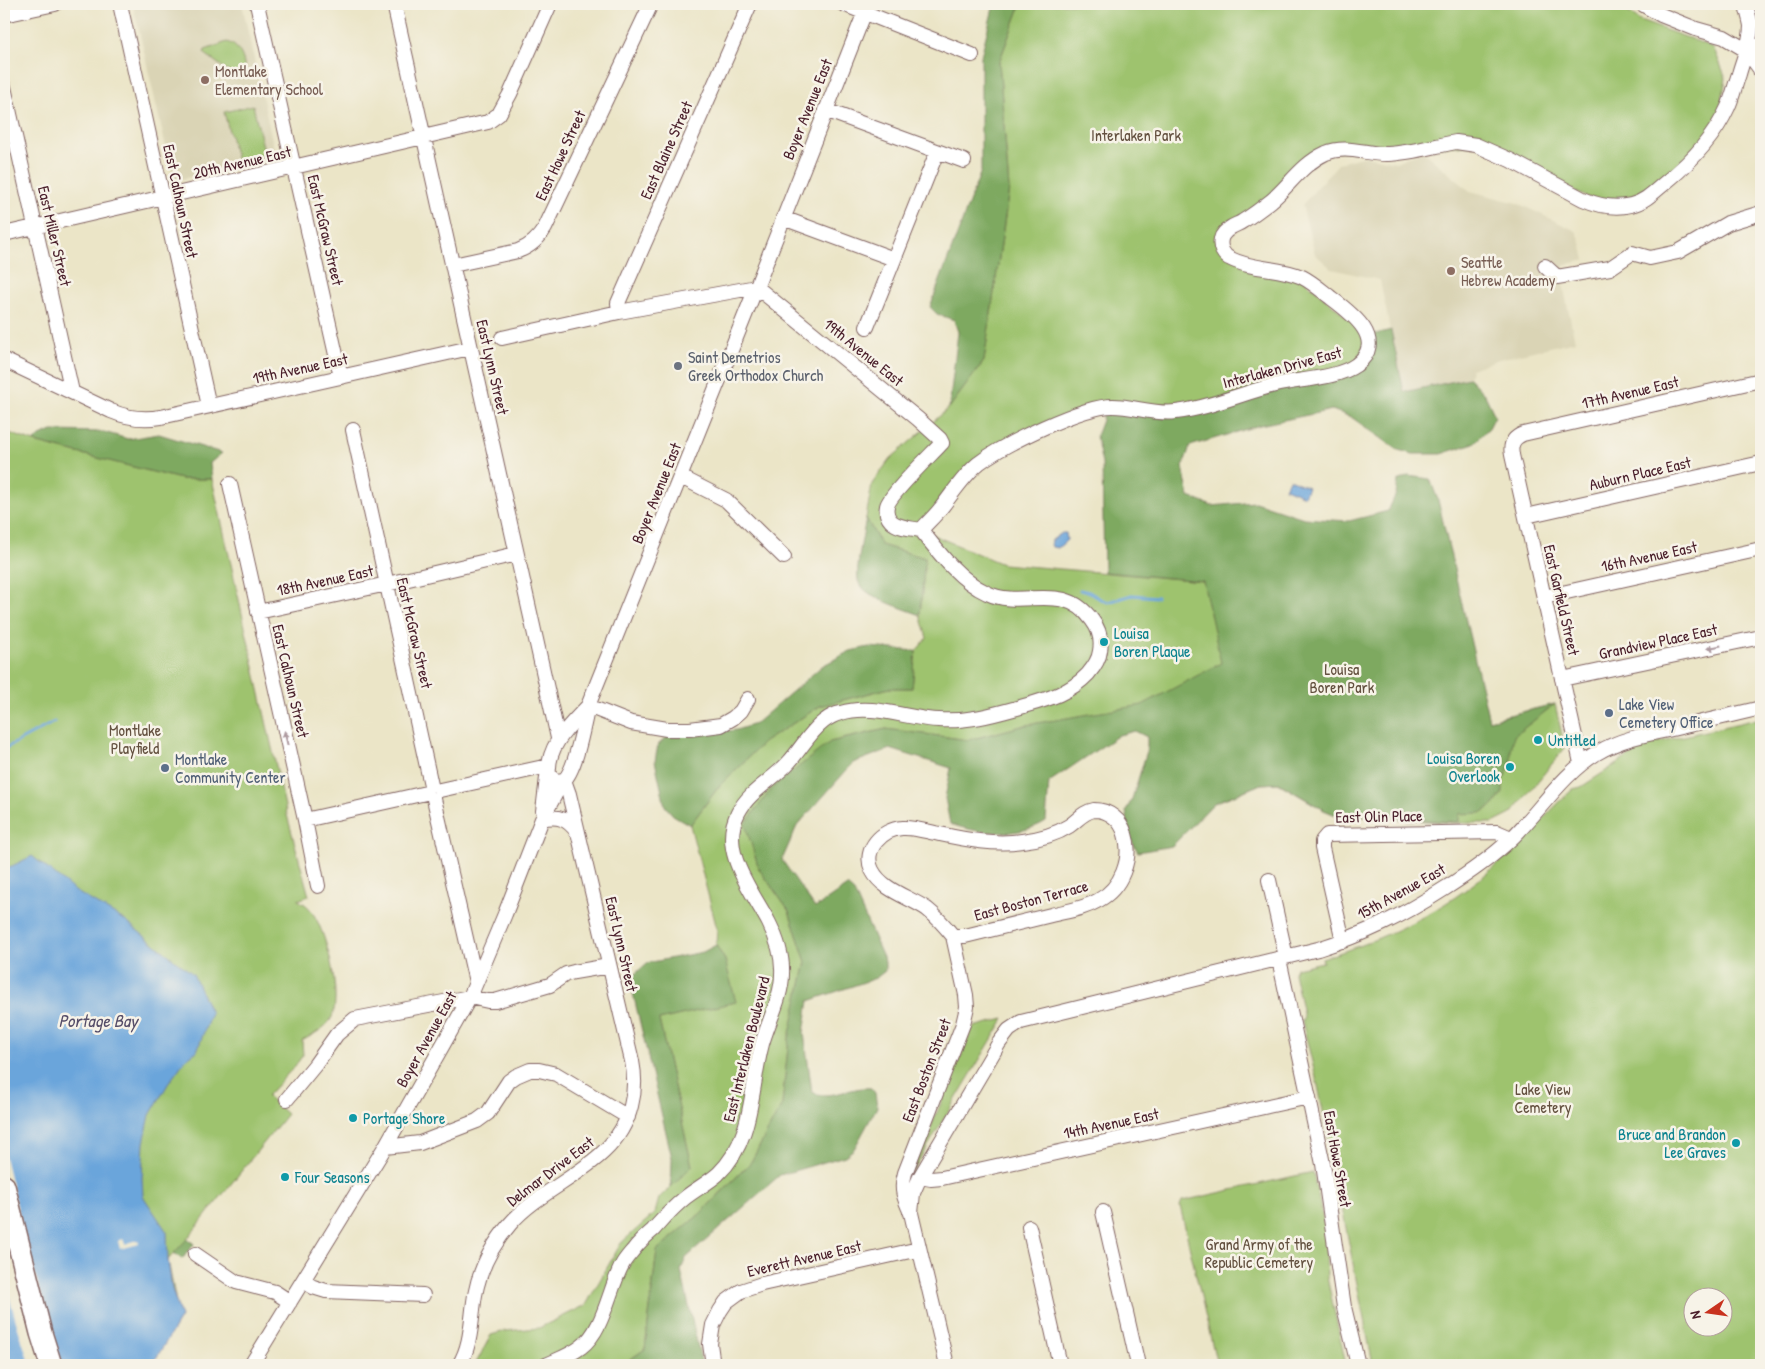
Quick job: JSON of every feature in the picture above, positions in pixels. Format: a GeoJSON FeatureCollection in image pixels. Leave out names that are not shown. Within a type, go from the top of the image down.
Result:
{"type":"FeatureCollection","features":[{"type":"Feature","properties":{"kind":"highway"},"geometry":{"type":"LineString","coordinates":[[4,1186],[41,1333],[51,1365]]}},
{"type":"Feature","properties":{"kind":"highway"},"geometry":{"type":"LineString","coordinates":[[4,1240],[38,1365]]}},
{"type":"Feature","properties":{"kind":"street"},"geometry":{"type":"LineString","coordinates":[[4,15],[55,4]]}},
{"type":"Feature","properties":{"kind":"street","name":"East Calhoun Street"},"geometry":{"type":"LineString","coordinates":[[120,4],[209,406]]}},
{"type":"Feature","properties":{"kind":"street","name":"East McGraw Street"},"geometry":{"type":"LineString","coordinates":[[257,4],[341,377]]}},
{"type":"Feature","properties":{"kind":"street","name":"East Lynn Street"},"geometry":{"type":"LineString","coordinates":[[394,4],[516,554],[559,738]]}},
{"type":"Feature","properties":{"kind":"street","name":"20th Avenue East"},"geometry":{"type":"LineString","coordinates":[[4,234],[488,122],[499,114],[510,94],[550,4]]}},
{"type":"Feature","properties":{"kind":"street","name":"East Howe Street"},"geometry":{"type":"LineString","coordinates":[[453,266],[518,251],[528,247],[538,239],[545,228],[651,4]]}},
{"type":"Feature","properties":{"kind":"street","name":"East Blaine Street"},"geometry":{"type":"LineString","coordinates":[[619,312],[618,303],[750,4]]}},
{"type":"Feature","properties":{"kind":"street"},"geometry":{"type":"LineString","coordinates":[[843,4],[866,8],[972,55]]}},
{"type":"Feature","properties":{"kind":"street"},"geometry":{"type":"LineString","coordinates":[[1642,4],[1661,15],[1724,36],[1746,50],[1761,73]]}},
{"type":"Feature","properties":{"kind":"street"},"geometry":{"type":"LineString","coordinates":[[1746,4],[1751,26],[1746,50]]}},
{"type":"Feature","properties":{"kind":"street","name":"Boyer Avenue East"},"geometry":{"type":"LineString","coordinates":[[251,1365],[385,1147],[470,996],[542,820],[564,780],[570,773],[588,706],[756,289],[866,8]]}},
{"type":"Feature","properties":{"kind":"street"},"geometry":{"type":"LineString","coordinates":[[1746,50],[1761,45]]}},
{"type":"Feature","properties":{"kind":"street","name":"Interlaken Drive East"},"geometry":{"type":"LineString","coordinates":[[921,530],[978,464],[996,452],[1061,420],[1103,406],[1128,407],[1159,413],[1202,407],[1281,384],[1324,376],[1354,366],[1363,358],[1368,347],[1368,336],[1362,324],[1313,284],[1301,277],[1242,264],[1224,255],[1221,248],[1222,234],[1272,200],[1314,159],[1327,152],[1342,149],[1387,154],[1456,142],[1466,142],[1510,160],[1583,200],[1595,204],[1621,207],[1634,205],[1648,198],[1686,166],[1717,129],[1729,106],[1746,50]]}},
{"type":"Feature","properties":{"kind":"street","name":"East Miller Street"},"geometry":{"type":"LineString","coordinates":[[4,87],[72,392]]}},
{"type":"Feature","properties":{"kind":"street"},"geometry":{"type":"LineString","coordinates":[[825,110],[964,161]]}},
{"type":"Feature","properties":{"kind":"street"},"geometry":{"type":"LineString","coordinates":[[867,327],[937,152]]}},
{"type":"Feature","properties":{"kind":"street"},"geometry":{"type":"LineString","coordinates":[[1545,266],[1557,277],[1610,268],[1632,252],[1650,258],[1658,257],[1688,247],[1728,223],[1761,213]]}},
{"type":"Feature","properties":{"kind":"street"},"geometry":{"type":"LineString","coordinates":[[783,218],[894,259]]}},
{"type":"Feature","properties":{"kind":"street"},"geometry":{"type":"LineString","coordinates":[[502,338],[619,312],[756,289]]}},
{"type":"Feature","properties":{"kind":"street","name":"19th Avenue East"},"geometry":{"type":"LineString","coordinates":[[756,289],[935,433],[942,444],[900,488],[887,505],[888,517],[892,522],[897,525],[921,530]]}},
{"type":"Feature","properties":{"kind":"street","name":"19th Avenue East"},"geometry":{"type":"LineString","coordinates":[[4,360],[118,414],[137,418],[153,418],[470,348]]}},
{"type":"Feature","properties":{"kind":"street","name":"17th Avenue East"},"geometry":{"type":"LineString","coordinates":[[1511,444],[1522,434],[1761,380]]}},
{"type":"Feature","properties":{"kind":"street","name":"East McGraw Street"},"geometry":{"type":"LineString","coordinates":[[353,430],[476,982]]}},
{"type":"Feature","properties":{"kind":"street","name":"East Garfield Street"},"geometry":{"type":"LineString","coordinates":[[1511,444],[1581,763]]}},
{"type":"Feature","properties":{"kind":"street","name":"Auburn Place East"},"geometry":{"type":"LineString","coordinates":[[1526,516],[1761,463]]}},
{"type":"Feature","properties":{"kind":"street"},"geometry":{"type":"LineString","coordinates":[[681,477],[726,500],[784,557]]}},
{"type":"Feature","properties":{"kind":"street","name":"East Calhoun Street"},"geometry":{"type":"LineString","coordinates":[[230,484],[318,886]]}},
{"type":"Feature","properties":{"kind":"street","name":"East Interlaken Boulevard"},"geometry":{"type":"LineString","coordinates":[[546,1365],[572,1353],[586,1343],[597,1327],[623,1264],[636,1246],[684,1199],[719,1173],[731,1158],[742,1137],[750,1110],[760,1050],[781,987],[782,974],[777,942],[769,923],[747,887],[734,851],[733,824],[736,815],[743,805],[790,761],[824,721],[838,713],[851,710],[865,710],[925,720],[955,721],[996,715],[1055,697],[1071,688],[1089,672],[1100,656],[1099,632],[1091,618],[1078,607],[1069,601],[1056,597],[1002,598],[987,593],[973,585],[956,571],[936,550],[921,530]]}},
{"type":"Feature","properties":{"kind":"street","name":"16th Avenue East"},"geometry":{"type":"LineString","coordinates":[[1544,597],[1761,549]]}},
{"type":"Feature","properties":{"kind":"street","name":"18th Avenue East"},"geometry":{"type":"LineString","coordinates":[[258,612],[516,554]]}},
{"type":"Feature","properties":{"kind":"street","name":"Grandview Place East"},"geometry":{"type":"LineString","coordinates":[[1562,679],[1761,637]]}},
{"type":"Feature","properties":{"kind":"street"},"geometry":{"type":"LineString","coordinates":[[588,706],[631,723],[666,729],[690,729],[720,725],[741,711],[748,699]]}},
{"type":"Feature","properties":{"kind":"street","name":"Boyer Avenue East"},"geometry":{"type":"LineString","coordinates":[[542,820],[548,767],[559,738],[588,706]]}},
{"type":"Feature","properties":{"kind":"street","name":"15th Avenue East"},"geometry":{"type":"LineString","coordinates":[[1015,1026],[1035,1017],[1282,958],[1343,941],[1380,926],[1412,909],[1486,861],[1511,838],[1581,763],[1606,748],[1628,740],[1761,708]]}},
{"type":"Feature","properties":{"kind":"street"},"geometry":{"type":"LineString","coordinates":[[559,738],[566,734],[571,734],[578,740],[579,744]]}},
{"type":"Feature","properties":{"kind":"street"},"geometry":{"type":"LineString","coordinates":[[305,820],[548,767],[548,775],[551,779],[556,781],[564,780]]}},
{"type":"Feature","properties":{"kind":"street","name":"East Lynn Street"},"geometry":{"type":"LineString","coordinates":[[564,780],[633,1067],[634,1091],[628,1117]]}},
{"type":"Feature","properties":{"kind":"street","name":"East Boston Terrace"},"geometry":{"type":"LineString","coordinates":[[1094,810],[1107,812],[1121,826],[1126,835],[1127,848],[1124,869],[1116,884],[1104,897],[1082,907],[964,936],[953,936],[929,910],[892,889],[875,874],[870,864],[870,852],[877,840],[883,835],[894,829],[908,828],[973,841],[1022,841],[1054,834],[1083,814],[1094,810]]}},
{"type":"Feature","properties":{"kind":"street"},"geometry":{"type":"LineString","coordinates":[[542,820],[550,817],[563,818],[572,825],[579,836]]}},
{"type":"Feature","properties":{"kind":"street","name":"East Olin Place"},"geometry":{"type":"LineString","coordinates":[[1343,941],[1322,848],[1322,840],[1327,835],[1497,832],[1511,838]]}},
{"type":"Feature","properties":{"kind":"street","name":"East Howe Street"},"geometry":{"type":"LineString","coordinates":[[1269,880],[1282,958],[1323,1164],[1344,1307],[1358,1365]]}},
{"type":"Feature","properties":{"kind":"street","name":"East Boston Street"},"geometry":{"type":"LineString","coordinates":[[947,1365],[910,1213],[903,1196],[903,1181],[963,1024],[967,1007],[953,936]]}},
{"type":"Feature","properties":{"kind":"street"},"geometry":{"type":"LineString","coordinates":[[287,1099],[315,1065],[336,1034],[355,1018],[470,996],[495,1001],[550,986],[566,974],[609,966]]}},
{"type":"Feature","properties":{"kind":"street","name":"East Boston Street"},"geometry":{"type":"LineString","coordinates":[[910,1213],[913,1193],[920,1176],[999,1043],[1015,1026]]}},
{"type":"Feature","properties":{"kind":"street"},"geometry":{"type":"LineString","coordinates":[[385,1147],[420,1143],[477,1120],[488,1112],[509,1081],[530,1070],[556,1074],[628,1117]]}},
{"type":"Feature","properties":{"kind":"street","name":"14th Avenue East"},"geometry":{"type":"LineString","coordinates":[[920,1176],[942,1178],[1309,1098]]}},
{"type":"Feature","properties":{"kind":"street","name":"Delmar Drive East"},"geometry":{"type":"LineString","coordinates":[[459,1365],[467,1346],[481,1273],[498,1240],[512,1222],[528,1207],[601,1155],[616,1138],[628,1117]]}},
{"type":"Feature","properties":{"kind":"street"},"geometry":{"type":"LineString","coordinates":[[1103,1212],[1138,1365]]}},
{"type":"Feature","properties":{"kind":"street"},"geometry":{"type":"LineString","coordinates":[[1029,1227],[1060,1365]]}},
{"type":"Feature","properties":{"kind":"street","name":"Everett Avenue East"},"geometry":{"type":"LineString","coordinates":[[713,1365],[710,1344],[712,1325],[726,1302],[741,1291],[767,1283],[919,1249]]}},
{"type":"Feature","properties":{"kind":"street"},"geometry":{"type":"LineString","coordinates":[[195,1254],[236,1282],[275,1292],[290,1302]]}},
{"type":"Feature","properties":{"kind":"street"},"geometry":{"type":"LineString","coordinates":[[303,1281],[313,1287],[326,1291],[423,1295]]}},
{"type":"Feature","properties":{"kind":"shaded area","name":"Montlake Elementary School"},"geometry":{"type":"Polygon","coordinates":[[[133,4],[242,4],[276,158],[177,180],[173,178],[133,4]]]}},
{"type":"Feature","properties":{"kind":"shaded area","name":"Seattle Hebrew Academy"},"geometry":{"type":"Polygon","coordinates":[[[1422,151],[1470,191],[1517,203],[1576,231],[1585,260],[1564,265],[1566,273],[1563,285],[1575,341],[1499,359],[1471,369],[1469,378],[1403,392],[1380,280],[1332,269],[1315,254],[1302,205],[1339,163],[1365,156],[1396,162],[1422,151]]]}},
{"type":"Feature","properties":{"kind":"green space"},"geometry":{"type":"Polygon","coordinates":[[[994,4],[1021,4],[999,62],[1009,189],[984,361],[949,408],[958,332],[954,320],[937,314],[930,307],[981,171],[981,56],[994,4]]]}},
{"type":"Feature","properties":{"kind":"green space","name":"Interlaken Park"},"geometry":{"type":"Polygon","coordinates":[[[1021,4],[1617,4],[1640,21],[1714,49],[1726,78],[1717,129],[1648,197],[1608,207],[1476,145],[1327,152],[1229,228],[1225,255],[1301,277],[1368,336],[1354,366],[1202,407],[1115,406],[996,452],[921,530],[1002,564],[1203,581],[1489,720],[1555,704],[1565,748],[1511,814],[1493,823],[1452,823],[1336,815],[1278,783],[1261,784],[1214,803],[1142,706],[1026,725],[969,740],[886,729],[830,742],[759,869],[789,911],[806,962],[789,1038],[782,1105],[751,1162],[700,1214],[657,1250],[645,1349],[622,1365],[475,1365],[491,1335],[505,1331],[539,1328],[586,1305],[621,1243],[655,1213],[659,1198],[692,1166],[659,1020],[735,1002],[725,960],[716,945],[717,929],[690,825],[720,785],[764,742],[820,706],[889,688],[912,688],[916,651],[927,638],[920,615],[925,558],[881,545],[866,518],[872,484],[890,459],[949,408],[984,361],[1009,189],[999,62],[1021,4]]]}},
{"type":"Feature","properties":{"kind":"green space"},"geometry":{"type":"Polygon","coordinates":[[[227,42],[236,47],[242,56],[245,67],[244,77],[233,75],[204,53],[205,50],[227,42]]]}},
{"type":"Feature","properties":{"kind":"green space"},"geometry":{"type":"Polygon","coordinates":[[[253,105],[265,155],[237,162],[224,112],[253,105]]]}},
{"type":"Feature","properties":{"kind":"green space","name":"Louisa Boren Park"},"geometry":{"type":"Polygon","coordinates":[[[1391,330],[1404,392],[1469,378],[1485,395],[1495,416],[1489,428],[1474,443],[1441,454],[1413,454],[1398,450],[1351,417],[1332,410],[1260,425],[1190,446],[1183,467],[1189,497],[1212,506],[1255,502],[1304,518],[1349,521],[1388,511],[1396,494],[1398,481],[1408,476],[1430,479],[1438,500],[1489,720],[1555,704],[1514,736],[1511,764],[1503,780],[1503,792],[1494,805],[1481,813],[1459,814],[1459,822],[1336,815],[1324,810],[1279,783],[1261,784],[1214,803],[1172,846],[1138,852],[1130,838],[1126,811],[1132,799],[1147,751],[1147,737],[1135,731],[1119,735],[1049,782],[1046,821],[1024,830],[1012,832],[986,832],[950,824],[945,798],[951,768],[890,749],[853,763],[797,826],[782,860],[815,908],[847,886],[854,892],[885,962],[885,971],[876,978],[809,1001],[804,1033],[812,1092],[826,1095],[871,1088],[875,1093],[877,1107],[854,1149],[845,1156],[780,1175],[686,1258],[681,1270],[702,1365],[622,1365],[645,1349],[657,1250],[700,1214],[751,1162],[782,1105],[789,1038],[806,962],[789,911],[759,869],[745,824],[773,787],[830,742],[886,729],[969,740],[1026,725],[1142,705],[1221,663],[1203,581],[1104,572],[1102,464],[1096,436],[1102,420],[1103,406],[1159,413],[1354,366],[1368,336],[1391,330]]]}},
{"type":"Feature","properties":{"kind":"green space","name":"Montlake Playfield"},"geometry":{"type":"Polygon","coordinates":[[[4,431],[34,442],[181,479],[212,479],[287,815],[309,896],[298,900],[309,908],[316,918],[331,962],[335,993],[335,1006],[332,1017],[323,1028],[302,1041],[303,1055],[267,1096],[287,1114],[187,1239],[194,1244],[182,1259],[174,1253],[168,1260],[176,1302],[4,1098],[4,431]]]}},
{"type":"Feature","properties":{"kind":"green space"},"geometry":{"type":"Polygon","coordinates":[[[52,431],[104,432],[128,439],[159,434],[222,453],[210,463],[212,479],[181,479],[34,442],[40,436],[52,431]]]}},
{"type":"Feature","properties":{"kind":"green space"},"geometry":{"type":"Polygon","coordinates":[[[866,518],[881,545],[925,558],[920,615],[877,598],[859,583],[858,562],[866,518]]]}},
{"type":"Feature","properties":{"kind":"green space"},"geometry":{"type":"Polygon","coordinates":[[[869,647],[916,651],[912,688],[889,688],[820,706],[764,742],[720,785],[690,825],[673,815],[665,806],[655,761],[658,745],[667,737],[736,730],[755,724],[822,666],[850,651],[869,647]]]}},
{"type":"Feature","properties":{"kind":"green space","name":"Lake View Cemetery"},"geometry":{"type":"Polygon","coordinates":[[[1761,718],[1761,1365],[1373,1365],[1318,1086],[1302,1021],[1304,1018],[1294,973],[1296,968],[1323,962],[1322,958],[1391,933],[1456,897],[1504,858],[1573,789],[1581,787],[1646,745],[1761,718]]]}},
{"type":"Feature","properties":{"kind":"green space"},"geometry":{"type":"Polygon","coordinates":[[[716,945],[725,960],[736,1002],[659,1020],[692,1166],[671,1187],[672,1158],[632,989],[634,975],[647,963],[703,952],[716,945]]]}},
{"type":"Feature","properties":{"kind":"green space"},"geometry":{"type":"Polygon","coordinates":[[[1004,1019],[911,1174],[973,1027],[1004,1019]]]}},
{"type":"Feature","properties":{"kind":"green space","name":"Grand Army of the Republic Cemetery"},"geometry":{"type":"Polygon","coordinates":[[[1313,1172],[1325,1228],[1327,1277],[1346,1365],[1217,1365],[1180,1206],[1182,1201],[1313,1172]]]}},
{"type":"Feature","properties":{"kind":"green space"},"geometry":{"type":"Polygon","coordinates":[[[187,1239],[194,1244],[182,1259],[174,1253],[187,1239]]]}},
{"type":"Feature","properties":{"kind":"water"},"geometry":{"type":"Polygon","coordinates":[[[1289,479],[1308,487],[1304,496],[1285,488],[1289,479]]]}},
{"type":"Feature","properties":{"kind":"water"},"geometry":{"type":"Polygon","coordinates":[[[1062,533],[1066,533],[1067,540],[1058,548],[1052,547],[1052,540],[1062,533]]]}},
{"type":"Feature","properties":{"kind":"water","name":"Portage Bay"},"geometry":{"type":"Polygon","coordinates":[[[32,856],[75,891],[124,920],[193,974],[211,1013],[197,1051],[186,1059],[168,1084],[150,1115],[144,1143],[143,1196],[167,1232],[172,1289],[181,1317],[152,1365],[4,1365],[4,868],[32,856]]]}},
{"type":"Feature","properties":{"kind":"pier"},"geometry":{"type":"Polygon","coordinates":[[[4,1153],[29,1254],[62,1365],[30,1365],[17,1325],[4,1276],[4,1153]]]}},
{"type":"Feature","properties":{"kind":"pier"},"geometry":{"type":"Polygon","coordinates":[[[123,1239],[125,1244],[138,1240],[139,1244],[120,1249],[118,1241],[123,1239]]]}},
{"type":"Feature","properties":{"kind":"waterway"},"geometry":{"type":"LineString","coordinates":[[1080,590],[1089,592],[1108,602],[1132,595],[1157,597]]}},
{"type":"Feature","properties":{"kind":"waterway"},"geometry":{"type":"LineString","coordinates":[[4,749],[54,722]]}},
{"type":"Feature","properties":{"kind":"place","name":"Montlake Elementary School"},"geometry":{"type":"Point","coordinates":[205,80]}},
{"type":"Feature","properties":{"kind":"place","name":"Seattle Hebrew Academy"},"geometry":{"type":"Point","coordinates":[1451,271]}},
{"type":"Feature","properties":{"kind":"place","name":"Saint Demetrios Greek Orthodox Church"},"geometry":{"type":"Point","coordinates":[678,366]}},
{"type":"Feature","properties":{"kind":"place","name":"Louisa Boren Plaque"},"geometry":{"type":"Point","coordinates":[1104,642]}},
{"type":"Feature","properties":{"kind":"place","name":"Lake View Cemetery Office"},"geometry":{"type":"Point","coordinates":[1609,713]}},
{"type":"Feature","properties":{"kind":"place","name":"Untitled"},"geometry":{"type":"Point","coordinates":[1538,740]}},
{"type":"Feature","properties":{"kind":"place","name":"Louisa Boren Overlook"},"geometry":{"type":"Point","coordinates":[1510,767]}},
{"type":"Feature","properties":{"kind":"place","name":"Montlake Community Center"},"geometry":{"type":"Point","coordinates":[165,768]}},
{"type":"Feature","properties":{"kind":"place","name":"Portage Shore"},"geometry":{"type":"Point","coordinates":[353,1118]}},
{"type":"Feature","properties":{"kind":"place","name":"Bruce and Brandon Lee Graves"},"geometry":{"type":"Point","coordinates":[1736,1143]}},
{"type":"Feature","properties":{"kind":"place","name":"Four Seasons"},"geometry":{"type":"Point","coordinates":[285,1177]}}]}
